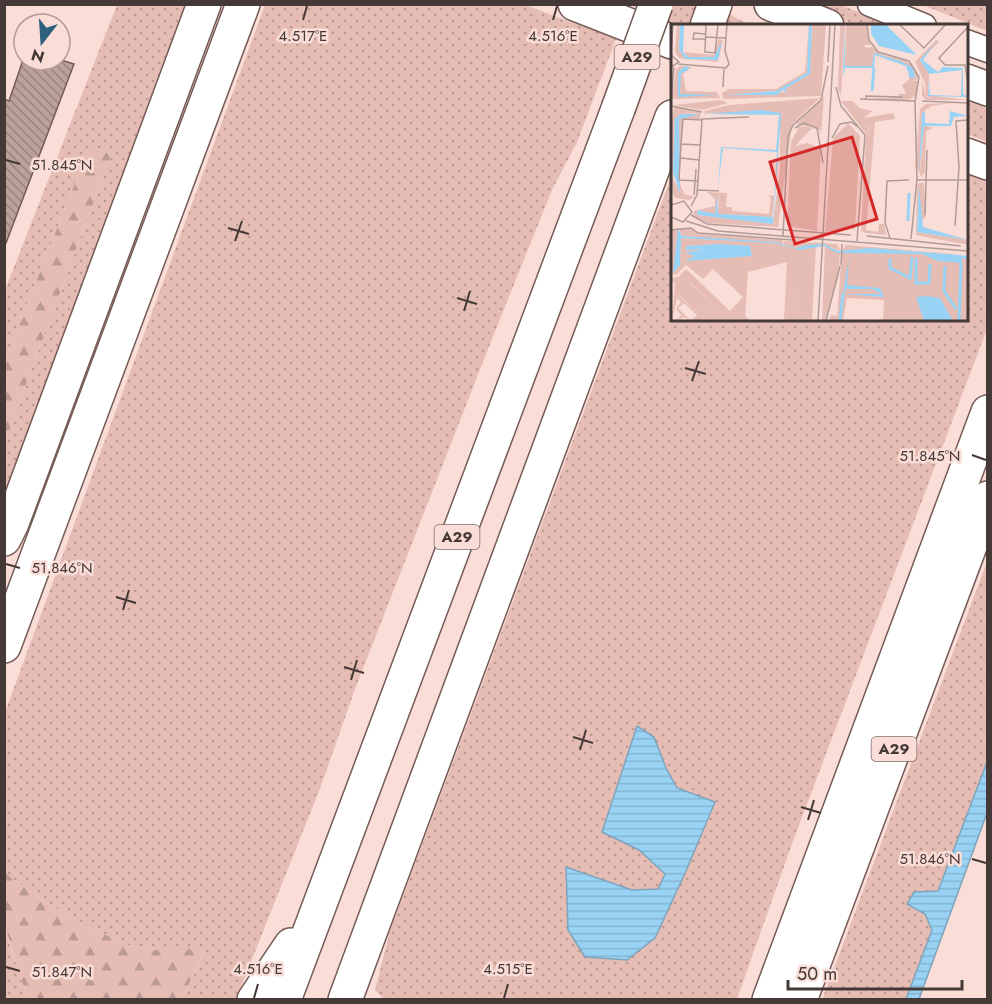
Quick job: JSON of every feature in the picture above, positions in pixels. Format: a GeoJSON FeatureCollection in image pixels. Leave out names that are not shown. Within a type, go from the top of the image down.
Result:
{"type":"FeatureCollection","features":[{"type":"Feature","properties":{"kind":"main road"},"geometry":{"type":"LineString","coordinates":[[4,539],[12,523],[204,4]]}},
{"type":"Feature","properties":{"kind":"main road"},"geometry":{"type":"LineString","coordinates":[[4,646],[243,4]]}},
{"type":"Feature","properties":{"kind":"main road"},"geometry":{"type":"LineString","coordinates":[[575,4],[671,42]]}},
{"type":"Feature","properties":{"kind":"main road","name":"A29"},"geometry":{"type":"LineString","coordinates":[[284,999],[656,4]]}},
{"type":"Feature","properties":{"kind":"main road"},"geometry":{"type":"LineString","coordinates":[[708,24],[715,4]]}},
{"type":"Feature","properties":{"kind":"main road"},"geometry":{"type":"LineString","coordinates":[[771,4],[822,24]]}},
{"type":"Feature","properties":{"kind":"main road"},"geometry":{"type":"LineString","coordinates":[[968,82],[987,89]]}},
{"type":"Feature","properties":{"kind":"main road"},"geometry":{"type":"LineString","coordinates":[[345,999],[670,123]]}},
{"type":"Feature","properties":{"kind":"main road"},"geometry":{"type":"LineString","coordinates":[[968,156],[987,163]]}},
{"type":"Feature","properties":{"kind":"main road","name":"A29"},"geometry":{"type":"LineString","coordinates":[[769,999],[987,412]]}},
{"type":"Feature","properties":{"kind":"main road","name":"A29"},"geometry":{"type":"LineString","coordinates":[[800,999],[987,498]]}},
{"type":"Feature","properties":{"kind":"main road"},"geometry":{"type":"LineString","coordinates":[[368,999],[414,811]]}},
{"type":"Feature","properties":{"kind":"main road","name":"A29"},"geometry":{"type":"LineString","coordinates":[[254,999],[321,901]]}},
{"type":"Feature","properties":{"kind":"street"},"geometry":{"type":"LineString","coordinates":[[870,4],[919,24]]}},
{"type":"Feature","properties":{"kind":"street"},"geometry":{"type":"LineString","coordinates":[[968,43],[987,50]]}},
{"type":"Feature","properties":{"kind":"green space"},"geometry":{"type":"Polygon","coordinates":[[[117,5],[187,5],[5,516],[5,441],[111,155],[90,145],[5,360],[5,290],[117,5]]]}},
{"type":"Feature","properties":{"kind":"green space"},"geometry":{"type":"Polygon","coordinates":[[[265,5],[525,5],[616,39],[577,142],[552,190],[490,344],[355,689],[321,786],[236,999],[182,999],[206,949],[162,951],[128,945],[46,903],[5,873],[4,715],[265,5]]]}},
{"type":"Feature","properties":{"kind":"green space"},"geometry":{"type":"Polygon","coordinates":[[[632,5],[714,5],[747,24],[671,24],[668,28],[632,5]]]}},
{"type":"Feature","properties":{"kind":"green space"},"geometry":{"type":"Polygon","coordinates":[[[801,5],[840,5],[891,24],[853,24],[801,5]]]}},
{"type":"Feature","properties":{"kind":"green space"},"geometry":{"type":"Polygon","coordinates":[[[923,5],[987,5],[987,31],[923,5]]]}},
{"type":"Feature","properties":{"kind":"green space"},"geometry":{"type":"Polygon","coordinates":[[[968,99],[987,107],[987,142],[968,134],[968,99]]]}},
{"type":"Feature","properties":{"kind":"green space"},"geometry":{"type":"Polygon","coordinates":[[[90,145],[111,155],[5,441],[5,360],[90,145]]]}},
{"type":"Feature","properties":{"kind":"green space"},"geometry":{"type":"Polygon","coordinates":[[[968,173],[987,181],[987,329],[793,841],[737,999],[385,1000],[375,990],[390,931],[671,178],[671,321],[968,321],[968,173]],[[637,727],[602,832],[639,850],[665,874],[659,889],[632,890],[566,867],[655,938],[715,803],[677,788],[637,727]]]}},
{"type":"Feature","properties":{"kind":"green space"},"geometry":{"type":"Polygon","coordinates":[[[987,562],[987,762],[938,891],[914,892],[907,903],[925,914],[932,930],[906,999],[822,1000],[987,562]]]}},
{"type":"Feature","properties":{"kind":"green space"},"geometry":{"type":"Polygon","coordinates":[[[5,873],[46,903],[128,945],[162,951],[206,948],[182,999],[29,999],[5,926],[5,873]]]}},
{"type":"Feature","properties":{"kind":"green space"},"geometry":{"type":"Polygon","coordinates":[[[4,926],[20,977],[29,999],[5,999],[4,926]]]}},
{"type":"Feature","properties":{"kind":"water"},"geometry":{"type":"Polygon","coordinates":[[[637,726],[654,737],[666,768],[677,788],[715,802],[655,938],[627,960],[585,957],[568,930],[566,867],[632,890],[658,889],[665,874],[639,850],[602,832],[637,726]]]}},
{"type":"Feature","properties":{"kind":"water"},"geometry":{"type":"Polygon","coordinates":[[[987,762],[987,813],[919,999],[906,999],[932,930],[925,914],[907,904],[914,892],[938,891],[987,762]]]}},
{"type":"Feature","properties":{"kind":"building"},"geometry":{"type":"Polygon","coordinates":[[[19,72],[71,72],[6,243],[4,242],[4,99],[9,101],[19,72]]]}}]}
